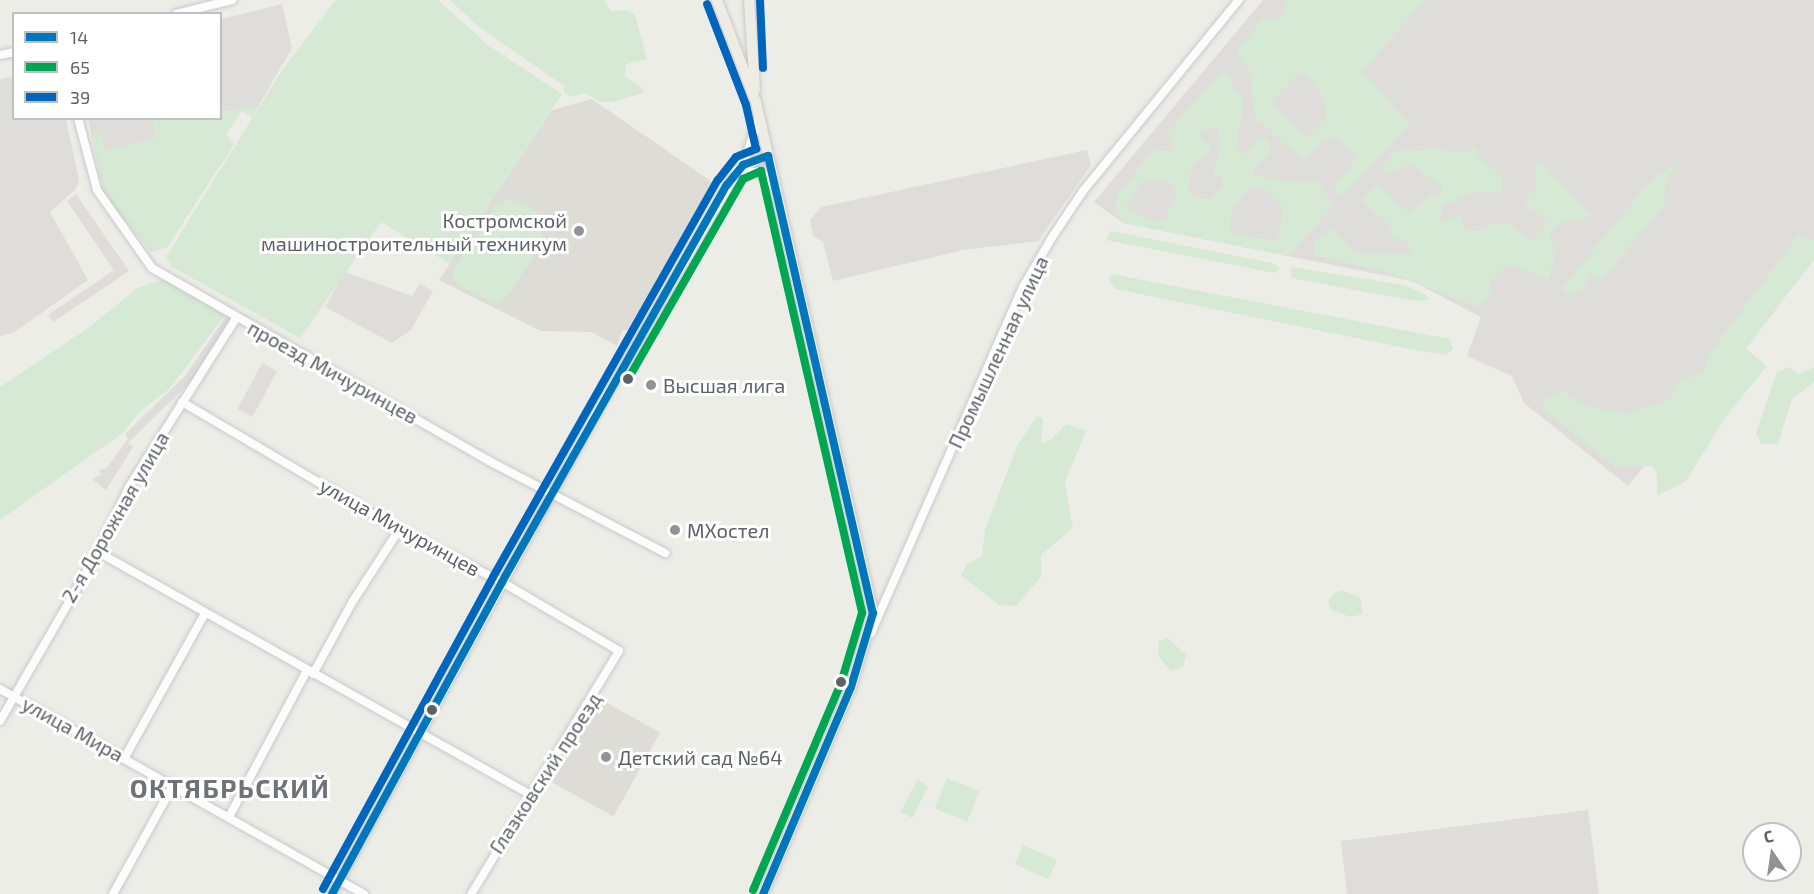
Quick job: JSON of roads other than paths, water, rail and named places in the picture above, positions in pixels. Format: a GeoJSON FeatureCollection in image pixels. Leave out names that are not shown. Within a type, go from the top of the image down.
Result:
{"type":"FeatureCollection","features":[{"type":"Feature","properties":{"kind":"highway"},"geometry":{"type":"LineString","coordinates":[[717,0],[757,108],[870,588],[873,613],[866,645],[763,894]]}},
{"type":"Feature","properties":{"kind":"highway"},"geometry":{"type":"LineString","coordinates":[[749,0],[757,108]]}},
{"type":"Feature","properties":{"kind":"street"},"geometry":{"type":"LineString","coordinates":[[184,12],[232,0]]}},
{"type":"Feature","properties":{"kind":"street","name":"Промышленная улица"},"geometry":{"type":"LineString","coordinates":[[866,645],[1023,287],[1083,191],[1239,0]]}},
{"type":"Feature","properties":{"kind":"street"},"geometry":{"type":"LineString","coordinates":[[332,894],[552,492],[752,144],[757,108]]}},
{"type":"Feature","properties":{"kind":"street","name":"проезд Мичуринцев"},"geometry":{"type":"LineString","coordinates":[[79,120],[97,190],[152,268],[213,299],[237,317],[489,461],[665,552]]}},
{"type":"Feature","properties":{"kind":"street"},"geometry":{"type":"LineString","coordinates":[[736,171],[768,156]]}},
{"type":"Feature","properties":{"kind":"street"},"geometry":{"type":"LineString","coordinates":[[736,171],[762,172],[775,189]]}},
{"type":"Feature","properties":{"kind":"street","name":"2-я Дорожная улица"},"geometry":{"type":"LineString","coordinates":[[0,721],[98,552],[129,487],[237,317]]}},
{"type":"Feature","properties":{"kind":"street","name":"улица Мичуринцев"},"geometry":{"type":"LineString","coordinates":[[182,402],[399,530],[502,582],[619,651]]}},
{"type":"Feature","properties":{"kind":"street"},"geometry":{"type":"LineString","coordinates":[[229,817],[310,672],[399,530]]}},
{"type":"Feature","properties":{"kind":"street"},"geometry":{"type":"LineString","coordinates":[[98,552],[532,796]]}},
{"type":"Feature","properties":{"kind":"street"},"geometry":{"type":"LineString","coordinates":[[125,757],[205,613]]}},
{"type":"Feature","properties":{"kind":"street","name":"Глазковский проезд"},"geometry":{"type":"LineString","coordinates":[[471,894],[619,651]]}},
{"type":"Feature","properties":{"kind":"street","name":"улица Мира"},"geometry":{"type":"LineString","coordinates":[[0,689],[174,784],[364,894]]}},
{"type":"Feature","properties":{"kind":"street"},"geometry":{"type":"LineString","coordinates":[[113,894],[174,784]]}},
{"type":"Feature","properties":{"kind":"place","name":"Костромской машиностроительный техникум"},"geometry":{"type":"Point","coordinates":[579,231]}},
{"type":"Feature","properties":{"kind":"place","name":"Высшая лига"},"geometry":{"type":"Point","coordinates":[651,385]}},
{"type":"Feature","properties":{"kind":"place","name":"МХостел"},"geometry":{"type":"Point","coordinates":[675,530]}},
{"type":"Feature","properties":{"kind":"place","name":"Детский сад №64"},"geometry":{"type":"Point","coordinates":[606,757]}},
{"type":"Feature","properties":{"kind":"district","name":"ОКТЯБРЬСКИЙ"},"geometry":{"type":"Point","coordinates":[230,788]}}]}
